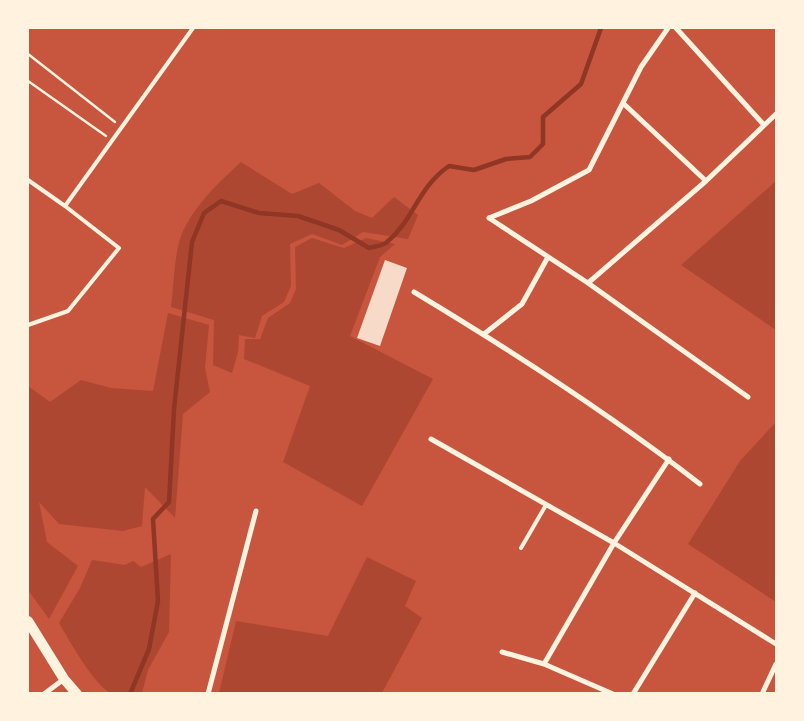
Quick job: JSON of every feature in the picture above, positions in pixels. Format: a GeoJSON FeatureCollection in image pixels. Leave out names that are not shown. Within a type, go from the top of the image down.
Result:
{"type":"FeatureCollection","features":[{"type":"Feature","properties":{"kind":"main road"},"geometry":{"type":"LineString","coordinates":[[28,621],[64,679],[77,694]]}},
{"type":"Feature","properties":{"kind":"street"},"geometry":{"type":"LineString","coordinates":[[668,28],[641,67],[589,170],[531,201],[489,218],[588,283],[748,397]]}},
{"type":"Feature","properties":{"kind":"street"},"geometry":{"type":"LineString","coordinates":[[676,28],[764,125]]}},
{"type":"Feature","properties":{"kind":"street"},"geometry":{"type":"LineString","coordinates":[[624,104],[706,181]]}},
{"type":"Feature","properties":{"kind":"street"},"geometry":{"type":"LineString","coordinates":[[588,283],[706,181],[776,114]]}},
{"type":"Feature","properties":{"kind":"street"},"geometry":{"type":"LineString","coordinates":[[484,334],[522,304],[548,257]]}},
{"type":"Feature","properties":{"kind":"street"},"geometry":{"type":"LineString","coordinates":[[414,292],[484,334],[668,459],[700,484]]}},
{"type":"Feature","properties":{"kind":"street"},"geometry":{"type":"LineString","coordinates":[[431,440],[614,542],[776,644]]}},
{"type":"Feature","properties":{"kind":"street"},"geometry":{"type":"LineString","coordinates":[[544,664],[614,542],[668,459]]}},
{"type":"Feature","properties":{"kind":"street"},"geometry":{"type":"LineString","coordinates":[[208,694],[256,511]]}},
{"type":"Feature","properties":{"kind":"street"},"geometry":{"type":"LineString","coordinates":[[634,694],[695,593]]}},
{"type":"Feature","properties":{"kind":"street"},"geometry":{"type":"LineString","coordinates":[[502,652],[544,664],[614,694]]}},
{"type":"Feature","properties":{"kind":"street"},"geometry":{"type":"LineString","coordinates":[[762,694],[776,664]]}},
{"type":"Feature","properties":{"kind":"street"},"geometry":{"type":"LineString","coordinates":[[44,694],[64,679]]}},
{"type":"Feature","properties":{"kind":"lane"},"geometry":{"type":"LineString","coordinates":[[65,206],[120,126],[193,28]]}},
{"type":"Feature","properties":{"kind":"lane"},"geometry":{"type":"LineString","coordinates":[[28,180],[119,248],[68,311],[28,325]]}},
{"type":"Feature","properties":{"kind":"lane"},"geometry":{"type":"LineString","coordinates":[[521,548],[546,505]]}},
{"type":"Feature","properties":{"kind":"path"},"geometry":{"type":"LineString","coordinates":[[28,54],[120,126]]}},
{"type":"Feature","properties":{"kind":"path"},"geometry":{"type":"LineString","coordinates":[[28,81],[111,139]]}},
{"type":"Feature","properties":{"kind":"shaded area"},"geometry":{"type":"Polygon","coordinates":[[[241,162],[292,194],[319,183],[355,211],[372,218],[394,197],[418,215],[408,239],[363,232],[342,245],[312,234],[290,244],[291,286],[284,302],[262,316],[255,338],[239,335],[238,352],[232,373],[213,365],[214,320],[171,307],[181,235],[203,200],[241,162]]]}},
{"type":"Feature","properties":{"kind":"shaded area"},"geometry":{"type":"Polygon","coordinates":[[[776,181],[776,330],[681,265],[776,181]]]}},
{"type":"Feature","properties":{"kind":"shaded area"},"geometry":{"type":"Polygon","coordinates":[[[312,238],[344,248],[366,238],[395,244],[380,257],[350,336],[433,379],[362,506],[283,462],[310,386],[244,359],[245,339],[260,339],[268,318],[290,303],[296,289],[295,247],[312,238]]]}},
{"type":"Feature","properties":{"kind":"shaded area"},"geometry":{"type":"Polygon","coordinates":[[[168,313],[209,325],[205,368],[210,392],[183,414],[175,518],[145,487],[142,526],[123,531],[59,524],[39,502],[47,542],[78,566],[49,619],[28,590],[28,386],[50,402],[81,380],[111,388],[153,391],[168,313]]]}},
{"type":"Feature","properties":{"kind":"shaded area"},"geometry":{"type":"Polygon","coordinates":[[[776,422],[776,602],[688,544],[740,461],[776,422]]]}},
{"type":"Feature","properties":{"kind":"shaded area"},"geometry":{"type":"Polygon","coordinates":[[[171,554],[169,632],[148,670],[142,693],[114,694],[107,691],[92,674],[59,623],[80,588],[92,560],[125,565],[133,561],[141,567],[171,554]]]}},
{"type":"Feature","properties":{"kind":"shaded area"},"geometry":{"type":"Polygon","coordinates":[[[367,557],[416,581],[405,606],[422,618],[382,693],[219,693],[236,621],[328,636],[367,557]]]}},
{"type":"Feature","properties":{"kind":"building"},"geometry":{"type":"Polygon","coordinates":[[[385,260],[407,268],[380,346],[357,338],[385,260]]]}},
{"type":"Feature","properties":{"kind":"waterway"},"geometry":{"type":"LineString","coordinates":[[130,694],[149,649],[158,601],[153,519],[169,502],[174,409],[192,242],[204,213],[221,201],[259,213],[298,216],[339,230],[369,248],[383,244],[404,224],[422,194],[438,175],[449,166],[474,170],[506,159],[530,157],[543,144],[543,117],[581,84],[601,28]]}}]}
